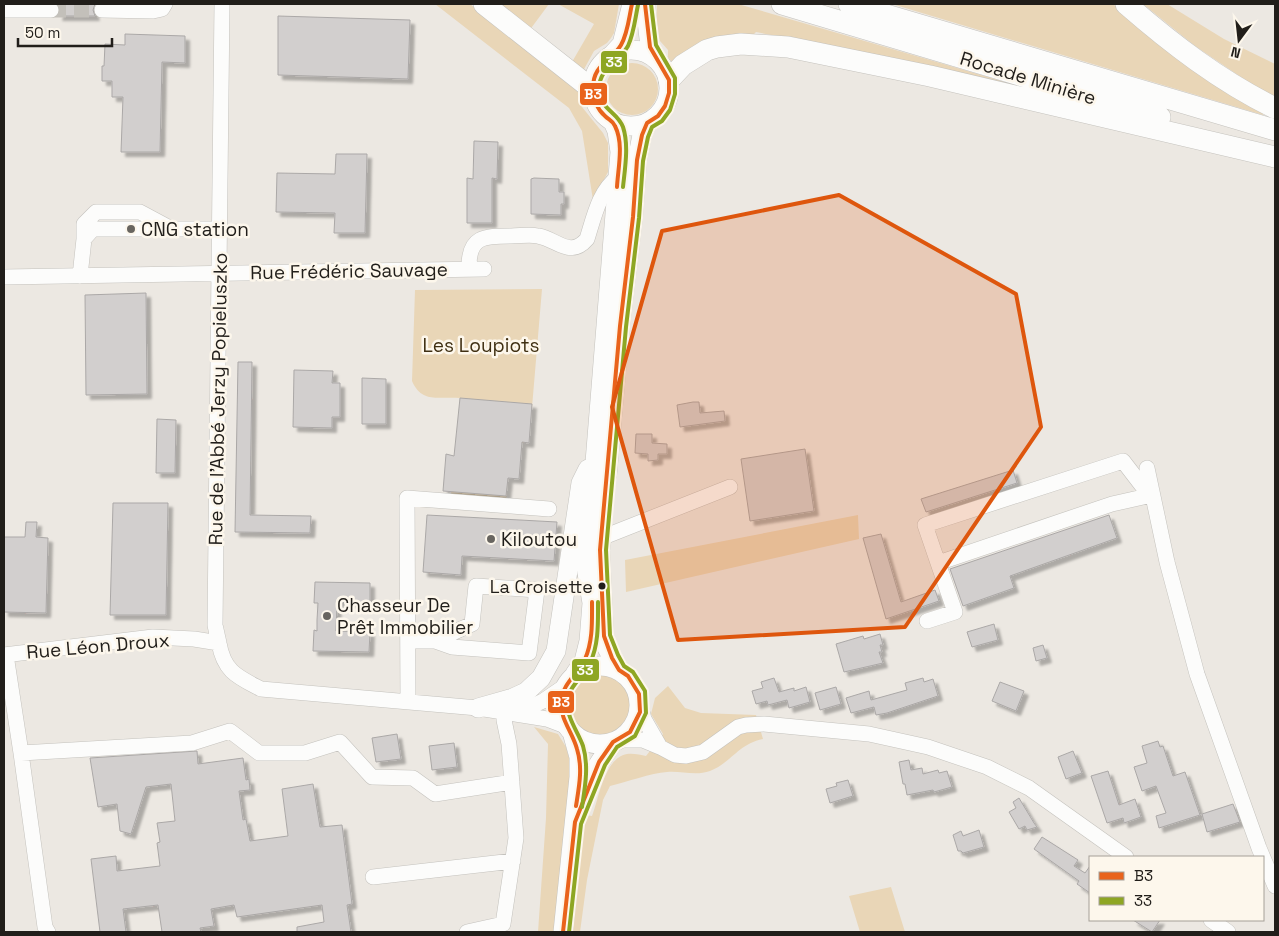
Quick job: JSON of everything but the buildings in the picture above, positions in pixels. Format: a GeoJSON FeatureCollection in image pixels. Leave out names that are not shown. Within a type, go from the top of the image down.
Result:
{"type":"FeatureCollection","features":[{"type":"Feature","properties":{"kind":"highway"},"geometry":{"type":"LineString","coordinates":[[484,4],[593,90]]}},
{"type":"Feature","properties":{"kind":"highway","name":"Rocade Minière"},"geometry":{"type":"LineString","coordinates":[[782,4],[1275,151]]}},
{"type":"Feature","properties":{"kind":"highway","name":"Rocade Minière"},"geometry":{"type":"LineString","coordinates":[[849,4],[1275,130]]}},
{"type":"Feature","properties":{"kind":"highway"},"geometry":{"type":"LineString","coordinates":[[1126,4],[1189,56],[1225,81],[1275,108]]}},
{"type":"Feature","properties":{"kind":"highway"},"geometry":{"type":"LineString","coordinates":[[668,80],[682,65],[707,50],[717,47],[741,44],[788,47],[930,76],[1275,158]]}},
{"type":"Feature","properties":{"kind":"main road"},"geometry":{"type":"LineString","coordinates":[[641,4],[650,47],[666,73],[669,93],[665,106],[658,116],[647,123],[630,126],[607,118],[597,105],[593,90],[594,79],[598,69],[622,44],[641,4]]}},
{"type":"Feature","properties":{"kind":"main road"},"geometry":{"type":"LineString","coordinates":[[612,55],[630,50],[648,54],[657,60]]}},
{"type":"Feature","properties":{"kind":"main road"},"geometry":{"type":"LineString","coordinates":[[563,932],[580,757],[570,729],[563,717],[561,707],[562,696],[570,680],[584,660],[589,641],[592,603],[587,573],[588,549],[620,152],[614,122]]}},
{"type":"Feature","properties":{"kind":"main road"},"geometry":{"type":"LineString","coordinates":[[619,670],[607,648],[604,636],[600,550],[637,160],[642,134],[647,123]]}},
{"type":"Feature","properties":{"kind":"main road"},"geometry":{"type":"LineString","coordinates":[[478,708],[513,698],[526,692],[541,678],[556,652],[581,483],[595,455]]}},
{"type":"Feature","properties":{"kind":"main road"},"geometry":{"type":"LineString","coordinates":[[570,680],[585,668],[596,665],[608,666],[628,676],[639,694],[640,704],[638,719],[630,732],[615,741],[604,744],[586,742],[570,729]]}},
{"type":"Feature","properties":{"kind":"main road"},"geometry":{"type":"LineString","coordinates":[[575,822],[596,768],[615,741]]}},
{"type":"Feature","properties":{"kind":"street"},"geometry":{"type":"LineString","coordinates":[[102,10],[153,11],[162,9],[165,4]]}},
{"type":"Feature","properties":{"kind":"street","name":"Rue de l'Abbé Jerzy Popieluszko"},"geometry":{"type":"LineString","coordinates":[[219,643],[215,626],[222,4]]}},
{"type":"Feature","properties":{"kind":"street"},"geometry":{"type":"LineString","coordinates":[[4,10],[51,10]]}},
{"type":"Feature","properties":{"kind":"street","name":"Rue Frédéric Sauvage"},"geometry":{"type":"LineString","coordinates":[[4,277],[476,269],[468,259],[472,248],[478,240],[487,236],[539,236],[570,248],[582,244],[587,239],[605,191],[610,183],[618,177]]}},
{"type":"Feature","properties":{"kind":"street"},"geometry":{"type":"LineString","coordinates":[[80,276],[84,224],[96,212],[140,212],[172,229]]}},
{"type":"Feature","properties":{"kind":"street"},"geometry":{"type":"LineString","coordinates":[[84,239],[93,229],[220,229]]}},
{"type":"Feature","properties":{"kind":"street"},"geometry":{"type":"LineString","coordinates":[[927,621],[955,612],[925,525],[1123,461],[1143,487],[1152,495]]}},
{"type":"Feature","properties":{"kind":"street"},"geometry":{"type":"LineString","coordinates":[[1147,468],[1166,562],[1196,674],[1262,856]]}},
{"type":"Feature","properties":{"kind":"street"},"geometry":{"type":"LineString","coordinates":[[601,538],[730,487]]}},
{"type":"Feature","properties":{"kind":"street"},"geometry":{"type":"LineString","coordinates":[[938,563],[1112,504],[1152,495]]}},
{"type":"Feature","properties":{"kind":"street"},"geometry":{"type":"LineString","coordinates":[[408,702],[407,498],[549,509]]}},
{"type":"Feature","properties":{"kind":"street"},"geometry":{"type":"LineString","coordinates":[[408,641],[435,641],[452,647],[529,653],[536,590],[476,586],[472,624],[435,641]]}},
{"type":"Feature","properties":{"kind":"street","name":"Rue Léon Droux"},"geometry":{"type":"LineString","coordinates":[[5,655],[153,637],[194,639],[219,643]]}},
{"type":"Feature","properties":{"kind":"street"},"geometry":{"type":"LineString","coordinates":[[219,643],[222,657],[236,677],[262,689],[511,712],[556,721],[570,729]]}},
{"type":"Feature","properties":{"kind":"street"},"geometry":{"type":"LineString","coordinates":[[5,655],[21,753],[45,927],[48,932]]}},
{"type":"Feature","properties":{"kind":"street"},"geometry":{"type":"LineString","coordinates":[[511,712],[543,701],[570,680]]}},
{"type":"Feature","properties":{"kind":"street"},"geometry":{"type":"LineString","coordinates":[[640,704],[644,719],[660,747]]}},
{"type":"Feature","properties":{"kind":"street"},"geometry":{"type":"LineString","coordinates":[[467,932],[503,924],[516,838],[512,782],[511,712]]}},
{"type":"Feature","properties":{"kind":"street"},"geometry":{"type":"LineString","coordinates":[[615,741],[643,740],[675,755],[686,756],[703,752],[738,727],[764,724],[869,734],[928,747],[987,768],[1029,788],[1125,856]]}},
{"type":"Feature","properties":{"kind":"street"},"geometry":{"type":"LineString","coordinates":[[21,753],[192,743],[230,731],[259,753],[305,753],[340,742],[372,777],[413,778],[435,794],[512,782]]}},
{"type":"Feature","properties":{"kind":"street"},"geometry":{"type":"LineString","coordinates":[[1264,860],[1275,886]]}},
{"type":"Feature","properties":{"kind":"street"},"geometry":{"type":"LineString","coordinates":[[373,878],[512,861]]}},
{"type":"Feature","properties":{"kind":"street"},"geometry":{"type":"LineString","coordinates":[[1212,921],[1228,932]]}},
{"type":"Feature","properties":{"kind":"highlighted area"},"geometry":{"type":"Polygon","coordinates":[[[839,195],[1016,294],[1041,427],[905,627],[678,640],[612,407],[662,231],[839,195]]]}},
{"type":"Feature","properties":{"kind":"green space"},"geometry":{"type":"Polygon","coordinates":[[[435,4],[470,4],[578,88],[582,107],[603,133],[608,143],[608,172],[593,200],[582,131],[569,108],[435,4]]]}},
{"type":"Feature","properties":{"kind":"green space"},"geometry":{"type":"Polygon","coordinates":[[[495,4],[549,4],[529,31],[495,4]]]}},
{"type":"Feature","properties":{"kind":"green space"},"geometry":{"type":"Polygon","coordinates":[[[558,4],[619,4],[614,33],[607,43],[594,51],[583,71],[572,62],[594,24],[558,4]]]}},
{"type":"Feature","properties":{"kind":"green space"},"geometry":{"type":"Polygon","coordinates":[[[657,4],[738,4],[1022,87],[756,32],[751,37],[672,62],[668,57],[668,50],[660,41],[656,29],[657,4]]]}},
{"type":"Feature","properties":{"kind":"green space"},"geometry":{"type":"Polygon","coordinates":[[[892,4],[1113,4],[1156,40],[1265,111],[1263,115],[892,4]]]}},
{"type":"Feature","properties":{"kind":"green space"},"geometry":{"type":"Polygon","coordinates":[[[1143,4],[1167,4],[1224,39],[1275,64],[1275,98],[1263,92],[1195,46],[1143,4]]]}},
{"type":"Feature","properties":{"kind":"green space"},"geometry":{"type":"Polygon","coordinates":[[[627,63],[637,63],[651,70],[658,84],[658,94],[651,108],[637,115],[627,115],[617,111],[610,104],[606,94],[606,84],[610,74],[617,67],[627,63]]]}},
{"type":"Feature","properties":{"kind":"green space","name":"Les Loupiots"},"geometry":{"type":"Polygon","coordinates":[[[542,289],[529,443],[522,443],[519,479],[508,478],[506,500],[451,495],[460,398],[426,396],[416,388],[412,381],[415,290],[542,289]]]}},
{"type":"Feature","properties":{"kind":"green space"},"geometry":{"type":"Polygon","coordinates":[[[858,515],[859,539],[626,592],[625,560],[858,515]]]}},
{"type":"Feature","properties":{"kind":"green space"},"geometry":{"type":"Polygon","coordinates":[[[600,672],[613,675],[623,682],[630,692],[633,705],[630,718],[623,728],[613,735],[600,738],[587,735],[577,728],[570,718],[567,705],[570,692],[577,682],[587,675],[600,672]]]}},
{"type":"Feature","properties":{"kind":"green space"},"geometry":{"type":"Polygon","coordinates":[[[668,686],[685,708],[701,713],[756,715],[763,739],[747,745],[717,768],[710,771],[699,773],[661,773],[610,786],[603,800],[587,880],[580,932],[538,932],[546,818],[548,744],[534,727],[558,734],[566,747],[573,772],[568,812],[592,816],[604,780],[613,763],[619,757],[627,754],[646,756],[663,734],[651,714],[655,698],[668,686]]]}},
{"type":"Feature","properties":{"kind":"green space"},"geometry":{"type":"Polygon","coordinates":[[[891,887],[905,932],[860,932],[849,896],[891,887]]]}},
{"type":"Feature","properties":{"kind":"tunnel"},"geometry":{"type":"LineString","coordinates":[[51,10],[102,10]]}},
{"type":"Feature","properties":{"kind":"transit line","name":"B3"},"geometry":{"type":"LineString","coordinates":[[617,187],[620,156],[618,133],[613,123],[598,107],[593,88],[599,68],[621,45],[627,30],[632,4]]}},
{"type":"Feature","properties":{"kind":"transit line","name":"B3"},"geometry":{"type":"LineString","coordinates":[[563,932],[575,822],[599,762],[613,742],[630,732],[640,712],[639,694],[628,676],[619,670],[612,658],[604,636],[600,550],[637,160],[642,135],[647,123],[658,116],[665,106],[669,93],[669,80],[650,47],[645,4]]}},
{"type":"Feature","properties":{"kind":"transit line","name":"33"},"geometry":{"type":"LineString","coordinates":[[569,932],[581,824],[605,765],[617,747],[635,736],[646,713],[645,691],[633,672],[624,666],[610,635],[606,550],[643,161],[652,127],[662,121],[670,110],[675,94],[675,78],[656,45],[651,4]]}},
{"type":"Feature","properties":{"kind":"transit line","name":"33"},"geometry":{"type":"LineString","coordinates":[[623,187],[626,157],[625,134],[617,117],[602,102],[599,89],[602,76],[606,70],[628,46],[638,5]]}},
{"type":"Feature","properties":{"kind":"transit line","name":"B3"},"geometry":{"type":"LineString","coordinates":[[576,806],[580,778],[579,756],[565,720],[561,702],[567,684],[582,664],[588,652],[592,631],[592,602]]}},
{"type":"Feature","properties":{"kind":"transit line","name":"33"},"geometry":{"type":"LineString","coordinates":[[582,807],[586,761],[583,746],[567,708],[567,702],[570,691],[587,668],[593,656],[597,633],[598,602]]}},
{"type":"Feature","properties":{"kind":"place","name":"CNG station"},"geometry":{"type":"Point","coordinates":[131,229]}},
{"type":"Feature","properties":{"kind":"place","name":"Kiloutou"},"geometry":{"type":"Point","coordinates":[491,539]}},
{"type":"Feature","properties":{"kind":"place","name":"La Croisette"},"geometry":{"type":"Point","coordinates":[602,586]}},
{"type":"Feature","properties":{"kind":"place","name":"Chasseur De Prêt Immobilier"},"geometry":{"type":"Point","coordinates":[327,616]}}]}
